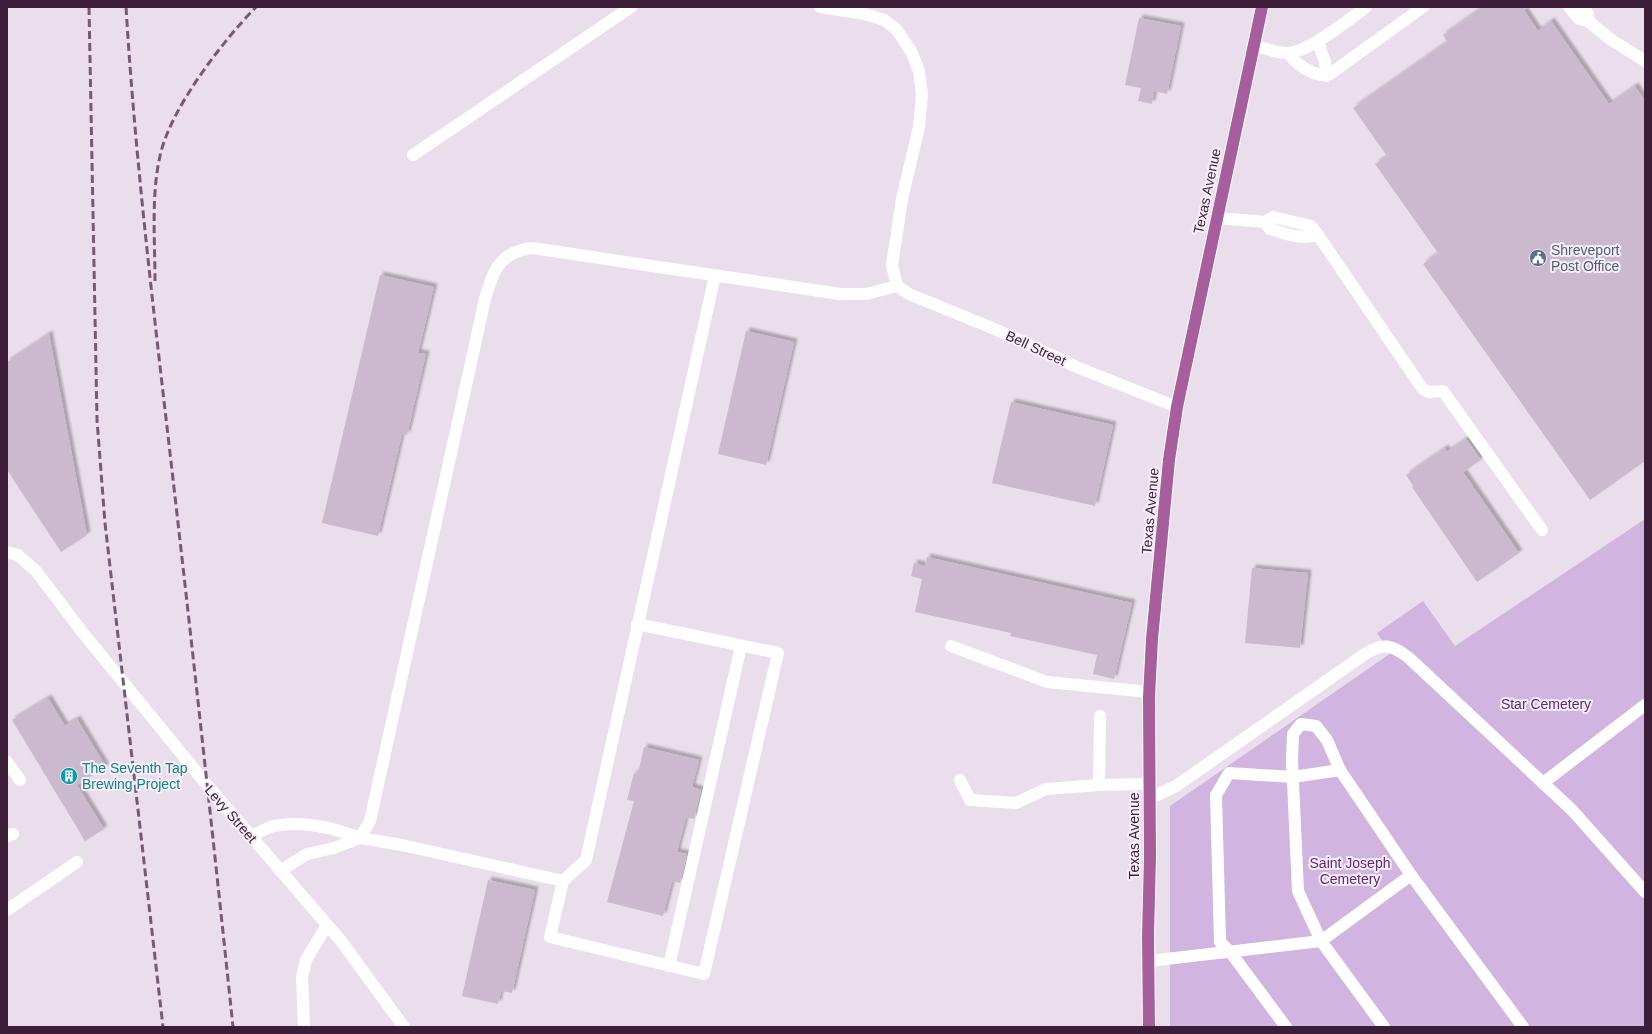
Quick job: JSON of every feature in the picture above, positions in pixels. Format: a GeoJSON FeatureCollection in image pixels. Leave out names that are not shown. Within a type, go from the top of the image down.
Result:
{"type":"FeatureCollection","features":[{"type":"Feature","properties":{"kind":"main road","name":"Texas Avenue"},"geometry":{"type":"LineString","coordinates":[[1149,1027],[1149,692],[1152,639],[1169,460],[1177,407],[1262,7]]}},
{"type":"Feature","properties":{"kind":"street"},"geometry":{"type":"LineString","coordinates":[[413,155],[632,7]]}},
{"type":"Feature","properties":{"kind":"street"},"geometry":{"type":"LineString","coordinates":[[280,870],[307,854],[334,848],[360,838],[370,821],[485,299],[491,278],[506,257],[519,250],[532,248],[840,294],[866,294],[897,286],[892,265],[902,199],[919,127],[922,95],[918,71],[911,51],[896,29],[884,20],[865,14],[820,7]]}},
{"type":"Feature","properties":{"kind":"street"},"geometry":{"type":"LineString","coordinates":[[1254,45],[1288,53],[1318,42],[1366,7]]}},
{"type":"Feature","properties":{"kind":"street"},"geometry":{"type":"LineString","coordinates":[[1288,53],[1294,62],[1320,75],[1326,76],[1423,7]]}},
{"type":"Feature","properties":{"kind":"street"},"geometry":{"type":"LineString","coordinates":[[1569,7],[1579,19],[1588,21],[1610,39],[1645,61]]}},
{"type":"Feature","properties":{"kind":"street"},"geometry":{"type":"LineString","coordinates":[[1583,7],[1588,14],[1588,21]]}},
{"type":"Feature","properties":{"kind":"street"},"geometry":{"type":"LineString","coordinates":[[1318,42],[1325,62],[1326,76]]}},
{"type":"Feature","properties":{"kind":"street"},"geometry":{"type":"LineString","coordinates":[[1217,218],[1265,222],[1270,229],[1307,238],[1318,235],[1422,388],[1428,392],[1443,390],[1542,530]]}},
{"type":"Feature","properties":{"kind":"street"},"geometry":{"type":"LineString","coordinates":[[637,624],[778,653],[704,974],[550,937],[563,881],[586,860],[637,624],[715,275]]}},
{"type":"Feature","properties":{"kind":"street","name":"Bell Street"},"geometry":{"type":"LineString","coordinates":[[897,286],[908,294],[997,330],[1078,368],[1177,407]]}},
{"type":"Feature","properties":{"kind":"street","name":"Levy Street"},"geometry":{"type":"LineString","coordinates":[[7,552],[18,555],[36,571],[123,683],[327,925],[404,1027]]}},
{"type":"Feature","properties":{"kind":"street"},"geometry":{"type":"LineString","coordinates":[[669,966],[741,646]]}},
{"type":"Feature","properties":{"kind":"street"},"geometry":{"type":"LineString","coordinates":[[951,646],[1047,682],[1149,692]]}},
{"type":"Feature","properties":{"kind":"street"},"geometry":{"type":"LineString","coordinates":[[1149,799],[1176,786],[1376,647],[1394,647],[1408,657],[1572,810],[1645,892]]}},
{"type":"Feature","properties":{"kind":"street"},"geometry":{"type":"LineString","coordinates":[[1543,783],[1645,705]]}},
{"type":"Feature","properties":{"kind":"street"},"geometry":{"type":"LineString","coordinates":[[1099,785],[1100,716]]}},
{"type":"Feature","properties":{"kind":"street"},"geometry":{"type":"LineString","coordinates":[[1384,1027],[1321,941],[1298,891],[1293,777],[1293,734],[1301,724],[1316,726],[1327,740],[1340,770],[1411,875],[1523,1027]]}},
{"type":"Feature","properties":{"kind":"street"},"geometry":{"type":"LineString","coordinates":[[7,762],[20,780]]}},
{"type":"Feature","properties":{"kind":"street"},"geometry":{"type":"LineString","coordinates":[[1286,1027],[1231,953],[1220,942],[1216,795],[1229,773],[1293,777],[1340,770]]}},
{"type":"Feature","properties":{"kind":"street"},"geometry":{"type":"LineString","coordinates":[[960,780],[970,800],[1016,803],[1046,789],[1099,785],[1149,784]]}},
{"type":"Feature","properties":{"kind":"street"},"geometry":{"type":"LineString","coordinates":[[251,836],[272,827],[290,824],[338,829],[360,838],[563,881]]}},
{"type":"Feature","properties":{"kind":"street"},"geometry":{"type":"LineString","coordinates":[[7,910],[77,862]]}},
{"type":"Feature","properties":{"kind":"street"},"geometry":{"type":"LineString","coordinates":[[1149,962],[1321,941],[1411,875]]}},
{"type":"Feature","properties":{"kind":"street"},"geometry":{"type":"LineString","coordinates":[[304,1027],[302,977],[306,960],[327,925]]}},
{"type":"Feature","properties":{"kind":"green space","name":"Saint Joseph Cemetery"},"geometry":{"type":"Polygon","coordinates":[[[1645,519],[1645,1027],[1170,1027],[1170,806],[1391,653],[1377,633],[1423,601],[1455,646],[1645,519]]]}},
{"type":"Feature","properties":{"kind":"building","name":"Shreveport Post Office"},"geometry":{"type":"Polygon","coordinates":[[[1483,7],[1529,7],[1524,10],[1538,31],[1551,21],[1609,104],[1635,86],[1645,101],[1645,461],[1590,500],[1423,264],[1438,253],[1375,164],[1387,156],[1353,108],[1447,42],[1443,35],[1483,7]]]}},
{"type":"Feature","properties":{"kind":"building"},"geometry":{"type":"Polygon","coordinates":[[[1139,18],[1181,26],[1167,94],[1154,91],[1152,104],[1138,101],[1141,88],[1125,85],[1139,18]]]}},
{"type":"Feature","properties":{"kind":"building"},"geometry":{"type":"Polygon","coordinates":[[[380,275],[434,287],[418,353],[426,354],[407,435],[402,434],[378,536],[322,523],[380,275]]]}},
{"type":"Feature","properties":{"kind":"building"},"geometry":{"type":"Polygon","coordinates":[[[746,331],[794,342],[766,465],[718,454],[746,331]]]}},
{"type":"Feature","properties":{"kind":"building"},"geometry":{"type":"Polygon","coordinates":[[[49,334],[87,535],[61,552],[7,470],[7,362],[49,334]]]}},
{"type":"Feature","properties":{"kind":"building"},"geometry":{"type":"Polygon","coordinates":[[[1011,402],[1113,425],[1095,506],[992,483],[1011,402]]]}},
{"type":"Feature","properties":{"kind":"building"},"geometry":{"type":"Polygon","coordinates":[[[1466,439],[1481,460],[1463,472],[1519,553],[1477,582],[1412,487],[1413,486],[1406,475],[1445,448],[1447,452],[1466,439]]]}},
{"type":"Feature","properties":{"kind":"building"},"geometry":{"type":"Polygon","coordinates":[[[927,557],[1132,603],[1114,679],[1093,674],[1097,655],[1010,636],[1011,633],[915,612],[922,579],[911,576],[914,563],[925,566],[927,557]]]}},
{"type":"Feature","properties":{"kind":"building"},"geometry":{"type":"Polygon","coordinates":[[[1252,568],[1308,573],[1300,648],[1245,643],[1252,568]]]}},
{"type":"Feature","properties":{"kind":"building","name":"The Seventh Tap Brewing Project"},"geometry":{"type":"Polygon","coordinates":[[[48,698],[65,726],[77,719],[106,767],[77,785],[104,829],[85,841],[12,720],[48,698]]]}},
{"type":"Feature","properties":{"kind":"building"},"geometry":{"type":"Polygon","coordinates":[[[644,747],[699,760],[692,787],[701,790],[694,819],[686,817],[677,852],[687,854],[680,883],[672,881],[663,916],[607,902],[634,801],[627,800],[634,773],[638,774],[644,747]]]}},
{"type":"Feature","properties":{"kind":"building"},"geometry":{"type":"Polygon","coordinates":[[[488,880],[535,890],[512,993],[501,991],[498,1004],[462,996],[488,880]]]}},
{"type":"Feature","properties":{"kind":"railway"},"geometry":{"type":"LineString","coordinates":[[89,7],[97,420],[105,523],[163,1027]]}},
{"type":"Feature","properties":{"kind":"railway"},"geometry":{"type":"LineString","coordinates":[[126,7],[134,119],[145,230],[233,1027]]}},
{"type":"Feature","properties":{"kind":"railway"},"geometry":{"type":"LineString","coordinates":[[155,281],[155,187],[160,156],[166,138],[174,118],[199,77],[228,38],[256,7]]}},
{"type":"Feature","properties":{"kind":"place","name":"Shreveport Post Office"},"geometry":{"type":"Point","coordinates":[1538,258]}},
{"type":"Feature","properties":{"kind":"place","name":"The Seventh Tap Brewing Project"},"geometry":{"type":"Point","coordinates":[69,776]}},
{"type":"Feature","properties":{"kind":"park label","name":"Star Cemetery"},"geometry":{"type":"Point","coordinates":[1546,704]}}]}
